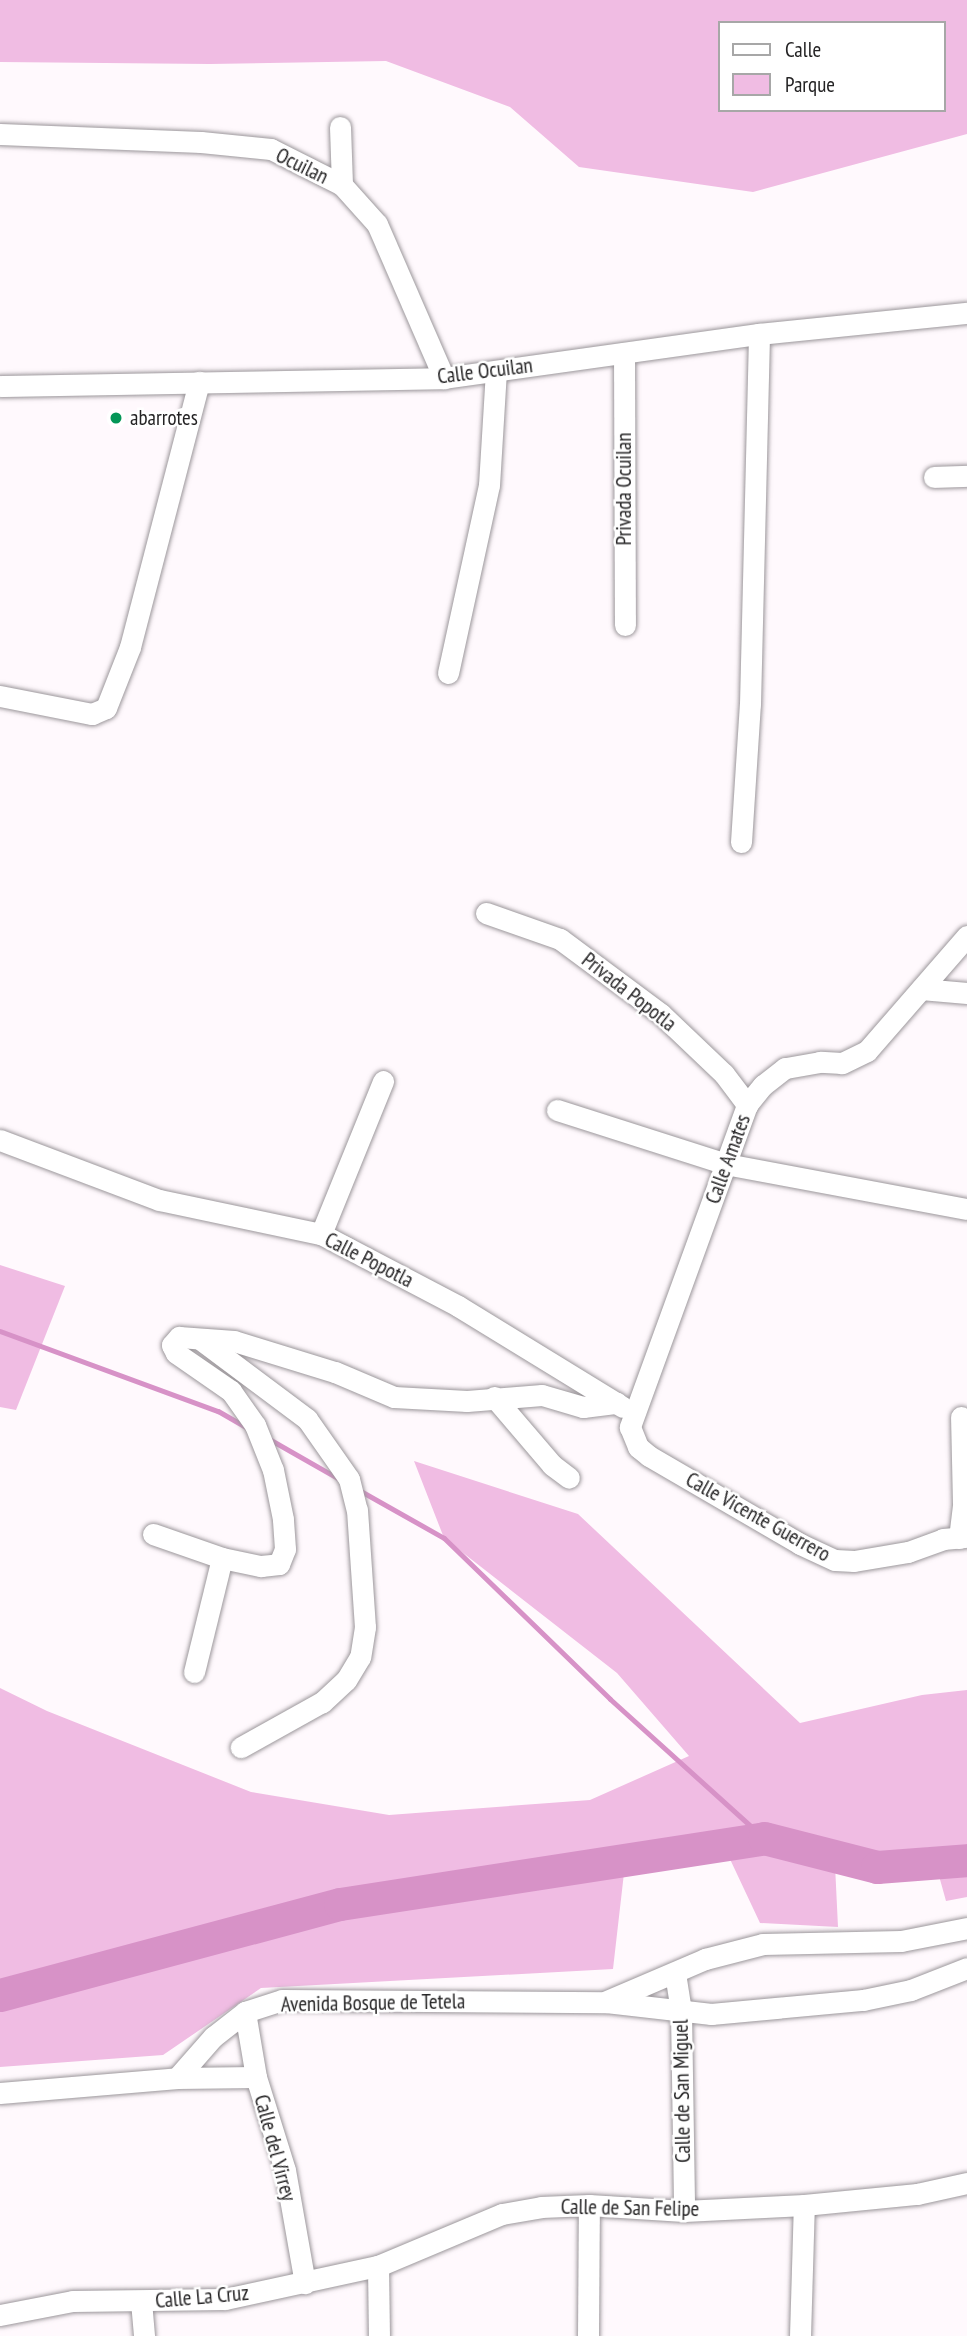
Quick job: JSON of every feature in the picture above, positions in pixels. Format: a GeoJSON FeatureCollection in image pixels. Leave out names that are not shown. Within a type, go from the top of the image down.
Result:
{"type":"FeatureCollection","features":[{"type":"Feature","properties":{"kind":"street"},"geometry":{"type":"LineString","coordinates":[[340,127],[342,185]]}},
{"type":"Feature","properties":{"kind":"street","name":"Ocuilan"},"geometry":{"type":"LineString","coordinates":[[0,134],[201,142],[271,149],[342,185],[377,224],[444,377]]}},
{"type":"Feature","properties":{"kind":"street","name":"Calle Ocuilan"},"geometry":{"type":"LineString","coordinates":[[0,386],[444,377],[758,334],[967,313]]}},
{"type":"Feature","properties":{"kind":"street"},"geometry":{"type":"LineString","coordinates":[[741,842],[750,704],[758,334]]}},
{"type":"Feature","properties":{"kind":"street","name":"Privada Ocuilan"},"geometry":{"type":"LineString","coordinates":[[624,353],[625,625]]}},
{"type":"Feature","properties":{"kind":"street"},"geometry":{"type":"LineString","coordinates":[[448,673],[489,485],[496,370]]}},
{"type":"Feature","properties":{"kind":"street"},"geometry":{"type":"LineString","coordinates":[[0,695],[92,715],[106,708],[130,647],[199,382]]}},
{"type":"Feature","properties":{"kind":"street"},"geometry":{"type":"LineString","coordinates":[[934,477],[967,476]]}},
{"type":"Feature","properties":{"kind":"street","name":"Privada Popotla"},"geometry":{"type":"LineString","coordinates":[[486,913],[560,939],[660,1014],[724,1074],[747,1105]]}},
{"type":"Feature","properties":{"kind":"street","name":"Calle Amates"},"geometry":{"type":"LineString","coordinates":[[638,1447],[631,1435],[625,1409],[726,1164],[747,1105],[763,1084],[785,1068],[820,1062],[842,1063],[856,1059],[867,1051],[967,936]]}},
{"type":"Feature","properties":{"kind":"street"},"geometry":{"type":"LineString","coordinates":[[921,989],[967,993]]}},
{"type":"Feature","properties":{"kind":"street"},"geometry":{"type":"LineString","coordinates":[[321,1234],[383,1081]]}},
{"type":"Feature","properties":{"kind":"street"},"geometry":{"type":"LineString","coordinates":[[557,1110],[726,1164],[967,1209]]}},
{"type":"Feature","properties":{"kind":"street","name":"Calle Popotla"},"geometry":{"type":"LineString","coordinates":[[0,1140],[159,1200],[321,1234],[458,1306],[625,1409]]}},
{"type":"Feature","properties":{"kind":"street"},"geometry":{"type":"LineString","coordinates":[[153,1534],[222,1558],[261,1566],[279,1564],[286,1539],[273,1470],[256,1425],[243,1404],[173,1348],[179,1337],[234,1340],[335,1372],[394,1396],[467,1401],[542,1395],[583,1407],[625,1409]]}},
{"type":"Feature","properties":{"kind":"street"},"geometry":{"type":"LineString","coordinates":[[200,1339],[307,1419],[349,1479],[357,1510],[365,1627],[360,1657],[346,1680],[322,1702],[241,1747]]}},
{"type":"Feature","properties":{"kind":"street"},"geometry":{"type":"LineString","coordinates":[[494,1397],[529,1441],[569,1478]]}},
{"type":"Feature","properties":{"kind":"street"},"geometry":{"type":"LineString","coordinates":[[961,1416],[963,1538]]}},
{"type":"Feature","properties":{"kind":"street","name":"Calle Vicente Guerrero"},"geometry":{"type":"LineString","coordinates":[[638,1447],[800,1544],[835,1560],[854,1561],[963,1538]]}},
{"type":"Feature","properties":{"kind":"street"},"geometry":{"type":"LineString","coordinates":[[194,1672],[222,1558]]}},
{"type":"Feature","properties":{"kind":"street","name":"Avenida Bosque de Tetela"},"geometry":{"type":"LineString","coordinates":[[606,2002],[705,1959],[763,1944],[901,1941],[967,1927]]}},
{"type":"Feature","properties":{"kind":"street","name":"Avenida Bosque de Tetela"},"geometry":{"type":"LineString","coordinates":[[177,2078],[213,2037],[246,2012],[282,2000],[606,2002],[711,2014],[863,2000],[911,1990],[967,1968]]}},
{"type":"Feature","properties":{"kind":"street","name":"Calle de San Miguel"},"geometry":{"type":"LineString","coordinates":[[675,1973],[681,2012],[684,2211]]}},
{"type":"Feature","properties":{"kind":"street","name":"Calle del Virrey"},"geometry":{"type":"LineString","coordinates":[[246,2012],[256,2077],[285,2169],[304,2283]]}},
{"type":"Feature","properties":{"kind":"street"},"geometry":{"type":"LineString","coordinates":[[0,2093],[177,2078],[256,2077]]}},
{"type":"Feature","properties":{"kind":"street","name":"Calle de San Felipe"},"geometry":{"type":"LineString","coordinates":[[304,2283],[378,2266],[502,2214],[541,2207],[589,2205],[684,2211],[804,2205],[917,2194],[967,2183]]}},
{"type":"Feature","properties":{"kind":"street"},"geometry":{"type":"LineString","coordinates":[[588,2336],[589,2205]]}},
{"type":"Feature","properties":{"kind":"street"},"geometry":{"type":"LineString","coordinates":[[800,2336],[804,2205]]}},
{"type":"Feature","properties":{"kind":"street"},"geometry":{"type":"LineString","coordinates":[[378,2266],[379,2336]]}},
{"type":"Feature","properties":{"kind":"street","name":"Calle La Cruz"},"geometry":{"type":"LineString","coordinates":[[0,2315],[73,2301],[225,2299],[304,2283]]}},
{"type":"Feature","properties":{"kind":"street"},"geometry":{"type":"LineString","coordinates":[[141,2301],[144,2336]]}},
{"type":"Feature","properties":{"kind":"green space"},"geometry":{"type":"Polygon","coordinates":[[[0,0],[967,0],[967,134],[753,192],[579,167],[510,107],[386,61],[210,64],[0,62],[0,0]]]}},
{"type":"Feature","properties":{"kind":"green space"},"geometry":{"type":"Polygon","coordinates":[[[0,1265],[65,1286],[16,1410],[0,1407],[0,1265]]]}},
{"type":"Feature","properties":{"kind":"green space"},"geometry":{"type":"Polygon","coordinates":[[[414,1461],[578,1514],[800,1723],[922,1695],[967,1690],[967,1897],[946,1901],[931,1847],[835,1865],[838,1927],[760,1923],[721,1840],[624,1873],[613,1969],[261,1988],[163,2055],[0,2067],[0,1688],[47,1711],[251,1792],[389,1815],[590,1800],[689,1756],[617,1673],[444,1538],[414,1461]]]}},
{"type":"Feature","properties":{"kind":"waterway"},"geometry":{"type":"LineString","coordinates":[[0,1331],[218,1411],[248,1428]]}},
{"type":"Feature","properties":{"kind":"waterway"},"geometry":{"type":"LineString","coordinates":[[269,1439],[339,1479]]}},
{"type":"Feature","properties":{"kind":"waterway"},"geometry":{"type":"LineString","coordinates":[[357,1489],[444,1538],[610,1699],[764,1838]]}},
{"type":"Feature","properties":{"kind":"waterway"},"geometry":{"type":"LineString","coordinates":[[0,1995],[340,1904],[764,1838],[877,1867],[967,1860]]}},
{"type":"Feature","properties":{"kind":"place","name":"abarrotes"},"geometry":{"type":"Point","coordinates":[116,418]}}]}
